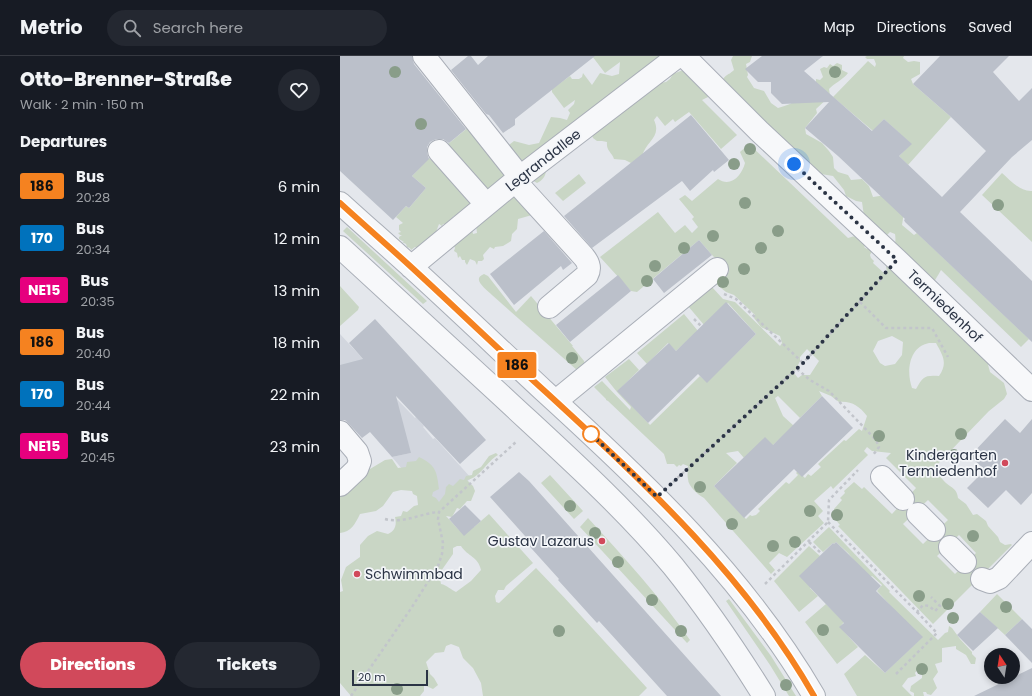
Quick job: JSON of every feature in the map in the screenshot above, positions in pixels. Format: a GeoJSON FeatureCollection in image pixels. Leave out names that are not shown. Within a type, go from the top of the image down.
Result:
{"type":"FeatureCollection","features":[{"type":"Feature","properties":{"kind":"street"},"geometry":{"type":"LineString","coordinates":[[424,56],[517,179],[584,257],[589,266],[587,275],[549,307]]}},
{"type":"Feature","properties":{"kind":"street","name":"Legrandallee"},"geometry":{"type":"LineString","coordinates":[[411,267],[517,179],[678,56]]}},
{"type":"Feature","properties":{"kind":"street","name":"Termiedenhof"},"geometry":{"type":"LineString","coordinates":[[684,56],[759,131],[897,260],[1032,390]]}},
{"type":"Feature","properties":{"kind":"street"},"geometry":{"type":"LineString","coordinates":[[439,151],[486,204]]}},
{"type":"Feature","properties":{"kind":"street"},"geometry":{"type":"LineString","coordinates":[[340,202],[556,401],[657,497],[696,538],[748,599],[789,656],[814,696]]}},
{"type":"Feature","properties":{"kind":"street"},"geometry":{"type":"LineString","coordinates":[[340,247],[534,426],[624,513],[664,556],[701,602],[738,655],[764,696]]}},
{"type":"Feature","properties":{"kind":"street"},"geometry":{"type":"LineString","coordinates":[[556,401],[712,273]]}},
{"type":"Feature","properties":{"kind":"street"},"geometry":{"type":"LineString","coordinates":[[340,432],[357,452],[360,461],[356,469],[340,485]]}},
{"type":"Feature","properties":{"kind":"street"},"geometry":{"type":"LineString","coordinates":[[882,478],[903,499]]}},
{"type":"Feature","properties":{"kind":"street"},"geometry":{"type":"LineString","coordinates":[[918,514],[934,530]]}},
{"type":"Feature","properties":{"kind":"street"},"geometry":{"type":"LineString","coordinates":[[982,578],[990,582],[999,578],[1032,543]]}},
{"type":"Feature","properties":{"kind":"street"},"geometry":{"type":"LineString","coordinates":[[738,655],[747,676],[752,696]]}},
{"type":"Feature","properties":{"kind":"path"},"geometry":{"type":"LineString","coordinates":[[657,497],[797,369],[897,260]]}},
{"type":"Feature","properties":{"kind":"path"},"geometry":{"type":"LineString","coordinates":[[712,273],[724,295],[736,299],[803,363]]}},
{"type":"Feature","properties":{"kind":"path"},"geometry":{"type":"LineString","coordinates":[[860,302],[886,328],[932,328],[948,357]]}},
{"type":"Feature","properties":{"kind":"path"},"geometry":{"type":"LineString","coordinates":[[797,369],[810,380],[829,391],[876,440],[879,447],[868,460]]}},
{"type":"Feature","properties":{"kind":"path"},"geometry":{"type":"LineString","coordinates":[[351,696],[438,566],[442,554],[443,543],[438,519],[440,512],[534,426]]}},
{"type":"Feature","properties":{"kind":"path"},"geometry":{"type":"LineString","coordinates":[[748,599],[809,542],[828,522],[829,500],[863,465]]}},
{"type":"Feature","properties":{"kind":"path"},"geometry":{"type":"LineString","coordinates":[[385,519],[392,521],[432,512],[440,512]]}},
{"type":"Feature","properties":{"kind":"path"},"geometry":{"type":"LineString","coordinates":[[828,522],[938,633],[896,674]]}},
{"type":"Feature","properties":{"kind":"path"},"geometry":{"type":"LineString","coordinates":[[809,542],[822,554]]}},
{"type":"Feature","properties":{"kind":"path"},"geometry":{"type":"LineString","coordinates":[[917,612],[924,605],[929,606],[935,611],[940,606],[931,597]]}},
{"type":"Feature","properties":{"kind":"shaded area"},"geometry":{"type":"Polygon","coordinates":[[[340,334],[373,370],[391,393],[415,418],[416,417],[433,439],[435,438],[471,478],[436,509],[392,457],[411,453],[340,365],[340,334]]]}},
{"type":"Feature","properties":{"kind":"green space"},"geometry":{"type":"Polygon","coordinates":[[[592,56],[670,56],[651,90],[660,83],[666,82],[673,74],[683,70],[712,92],[708,97],[702,100],[737,135],[721,149],[689,112],[675,122],[673,119],[665,126],[657,116],[654,120],[656,126],[655,135],[642,156],[631,163],[625,160],[614,159],[607,147],[607,142],[597,141],[593,138],[591,132],[546,170],[542,180],[539,182],[537,183],[532,180],[530,185],[455,218],[454,216],[451,219],[472,230],[473,234],[477,233],[476,225],[517,192],[532,215],[518,219],[517,229],[512,234],[511,241],[503,246],[495,247],[494,249],[490,247],[483,255],[484,259],[482,261],[478,261],[477,265],[475,261],[470,259],[467,265],[465,260],[462,260],[460,256],[458,258],[457,253],[454,251],[455,248],[448,224],[443,224],[442,226],[439,224],[436,232],[417,248],[415,247],[411,250],[399,239],[402,235],[398,233],[401,232],[399,230],[399,225],[403,223],[396,217],[406,206],[409,208],[426,188],[412,176],[429,158],[452,180],[469,169],[448,144],[470,126],[498,160],[495,165],[498,166],[509,145],[514,141],[529,145],[539,143],[551,117],[567,120],[570,113],[568,110],[574,104],[575,100],[564,108],[552,92],[552,89],[570,76],[572,79],[579,79],[582,77],[583,73],[592,85],[600,73],[612,76],[619,74],[620,62],[605,73],[592,56]]]}},
{"type":"Feature","properties":{"kind":"green space"},"geometry":{"type":"Polygon","coordinates":[[[733,56],[752,56],[750,62],[746,64],[747,77],[754,88],[764,91],[771,103],[778,108],[799,99],[816,83],[816,79],[820,80],[823,77],[820,69],[824,67],[827,68],[830,64],[833,66],[837,63],[842,65],[842,70],[848,73],[844,78],[829,89],[830,96],[816,109],[817,113],[805,128],[806,134],[822,143],[829,151],[833,157],[834,168],[838,172],[848,175],[851,180],[862,179],[869,186],[873,197],[886,195],[904,212],[902,225],[914,235],[917,233],[1029,339],[1021,347],[941,270],[931,287],[987,361],[990,372],[1004,383],[1007,394],[1004,399],[989,411],[934,468],[945,482],[955,491],[958,498],[966,504],[973,515],[977,514],[986,521],[1000,542],[1005,545],[1012,545],[933,624],[838,526],[840,525],[834,518],[834,509],[842,500],[840,498],[845,493],[844,491],[854,482],[862,489],[864,487],[892,514],[916,488],[886,458],[891,453],[872,451],[867,447],[864,451],[868,455],[833,489],[831,486],[814,501],[823,511],[818,516],[824,523],[787,557],[779,553],[769,563],[775,570],[771,574],[704,498],[696,493],[691,487],[688,482],[688,466],[683,464],[677,467],[674,464],[667,464],[664,454],[594,387],[602,381],[630,410],[631,407],[605,377],[629,359],[639,370],[618,391],[650,425],[700,376],[707,382],[756,334],[728,303],[704,325],[688,306],[712,287],[723,299],[735,302],[780,346],[782,343],[780,336],[761,327],[754,318],[755,315],[734,295],[726,292],[716,284],[729,272],[699,240],[637,292],[631,291],[600,257],[658,212],[675,233],[685,225],[692,233],[698,227],[692,219],[694,217],[679,199],[685,195],[692,201],[718,179],[727,182],[739,176],[745,163],[740,152],[749,144],[848,238],[854,236],[866,245],[864,247],[867,249],[870,248],[872,251],[870,255],[874,261],[873,263],[885,274],[887,271],[886,267],[895,247],[895,234],[890,232],[885,237],[864,216],[862,202],[846,196],[844,190],[833,176],[815,173],[767,126],[767,123],[760,123],[721,83],[726,76],[734,70],[731,60],[733,56]],[[892,336],[878,341],[873,351],[880,363],[885,366],[895,364],[902,355],[903,342],[892,336]],[[936,343],[922,345],[913,355],[909,367],[912,388],[916,389],[924,378],[939,376],[944,363],[936,343]],[[807,349],[800,357],[800,361],[794,373],[798,378],[802,375],[810,375],[819,361],[807,349]],[[819,391],[822,396],[800,418],[778,396],[775,398],[783,416],[794,426],[773,445],[744,458],[738,451],[726,453],[737,463],[714,486],[746,519],[750,515],[756,515],[760,511],[758,509],[786,482],[789,484],[798,475],[796,473],[798,471],[805,478],[808,474],[811,476],[821,467],[818,464],[844,440],[846,441],[859,429],[862,431],[867,416],[861,409],[848,402],[839,402],[831,396],[819,391]],[[928,500],[903,524],[923,544],[948,520],[928,500]],[[959,535],[937,556],[955,574],[976,553],[959,535]]]}},
{"type":"Feature","properties":{"kind":"green space"},"geometry":{"type":"Polygon","coordinates":[[[904,56],[903,58],[908,62],[920,62],[920,74],[911,79],[913,84],[951,117],[908,165],[899,156],[911,144],[884,119],[873,131],[833,97],[868,61],[875,67],[876,64],[874,59],[867,59],[865,57],[904,56]]]}},
{"type":"Feature","properties":{"kind":"green space"},"geometry":{"type":"Polygon","coordinates":[[[1002,173],[1019,188],[1032,191],[1032,242],[982,195],[1002,173]]]}},
{"type":"Feature","properties":{"kind":"green space"},"geometry":{"type":"Polygon","coordinates":[[[579,174],[586,183],[563,201],[555,193],[579,174]]]}},
{"type":"Feature","properties":{"kind":"green space"},"geometry":{"type":"Polygon","coordinates":[[[347,227],[427,301],[423,304],[343,231],[347,227]]]}},
{"type":"Feature","properties":{"kind":"green space"},"geometry":{"type":"Polygon","coordinates":[[[484,274],[488,276],[516,312],[531,296],[573,346],[584,361],[585,365],[578,371],[483,287],[479,279],[480,276],[484,274]]]}},
{"type":"Feature","properties":{"kind":"green space"},"geometry":{"type":"Polygon","coordinates":[[[340,286],[359,307],[358,310],[340,326],[340,286]]]}},
{"type":"Feature","properties":{"kind":"green space"},"geometry":{"type":"Polygon","coordinates":[[[684,314],[698,331],[676,351],[668,343],[647,364],[637,353],[684,314]]]}},
{"type":"Feature","properties":{"kind":"green space"},"geometry":{"type":"Polygon","coordinates":[[[496,453],[498,455],[490,461],[480,473],[472,479],[467,480],[473,486],[475,491],[471,501],[467,501],[460,509],[457,508],[452,517],[446,516],[459,530],[471,526],[474,527],[489,514],[533,563],[506,586],[504,590],[498,590],[495,596],[496,602],[499,603],[536,568],[647,688],[639,696],[483,696],[481,683],[473,668],[463,658],[459,647],[451,644],[446,646],[444,652],[435,653],[426,662],[430,674],[438,685],[433,689],[424,685],[424,691],[420,696],[351,696],[340,683],[340,592],[343,591],[341,580],[346,567],[360,557],[360,545],[368,536],[377,531],[388,534],[390,533],[395,527],[395,517],[401,516],[403,511],[407,512],[414,506],[418,505],[417,496],[413,494],[412,491],[401,490],[393,492],[383,506],[376,511],[360,514],[350,529],[340,533],[340,486],[356,467],[370,469],[385,460],[392,459],[398,468],[406,467],[407,462],[416,461],[419,457],[429,463],[435,470],[439,489],[433,492],[432,496],[439,502],[445,494],[446,487],[449,484],[453,486],[460,479],[464,480],[466,476],[472,475],[473,471],[481,467],[489,456],[496,453]],[[461,546],[453,548],[453,554],[439,574],[441,584],[456,592],[471,581],[481,570],[478,562],[461,546]]]}},
{"type":"Feature","properties":{"kind":"green space"},"geometry":{"type":"Polygon","coordinates":[[[550,475],[583,511],[574,519],[541,483],[550,475]]]}},
{"type":"Feature","properties":{"kind":"green space"},"geometry":{"type":"Polygon","coordinates":[[[588,518],[628,562],[666,608],[690,640],[687,643],[580,527],[588,518]]]}},
{"type":"Feature","properties":{"kind":"green space"},"geometry":{"type":"Polygon","coordinates":[[[829,527],[890,591],[889,592],[938,640],[948,632],[949,626],[952,628],[976,658],[975,664],[971,664],[966,655],[956,649],[956,646],[942,648],[942,662],[935,664],[938,672],[933,679],[937,688],[931,695],[923,692],[924,696],[914,696],[914,693],[910,691],[911,686],[922,678],[922,674],[926,671],[918,669],[915,673],[916,676],[908,678],[902,686],[912,696],[857,696],[844,674],[865,655],[885,673],[919,640],[877,591],[882,585],[872,576],[869,578],[848,553],[836,542],[823,552],[813,542],[829,527]]]}},
{"type":"Feature","properties":{"kind":"green space"},"geometry":{"type":"Polygon","coordinates":[[[809,546],[820,556],[810,588],[818,596],[799,612],[774,581],[809,546]]]}},
{"type":"Feature","properties":{"kind":"green space"},"geometry":{"type":"Polygon","coordinates":[[[997,594],[1022,619],[1005,635],[980,612],[997,594]]]}},
{"type":"Feature","properties":{"kind":"green space"},"geometry":{"type":"Polygon","coordinates":[[[729,599],[771,656],[796,696],[789,696],[770,665],[726,601],[729,599]]]}},
{"type":"Feature","properties":{"kind":"green space"},"geometry":{"type":"Polygon","coordinates":[[[826,604],[844,622],[840,627],[858,647],[837,664],[805,622],[826,604]]]}},
{"type":"Feature","properties":{"kind":"building"},"geometry":{"type":"Polygon","coordinates":[[[340,56],[412,56],[414,64],[466,129],[449,143],[443,139],[436,139],[430,142],[427,147],[429,159],[412,176],[426,188],[409,208],[406,206],[393,220],[340,171],[340,56]]]}},
{"type":"Feature","properties":{"kind":"building"},"geometry":{"type":"Polygon","coordinates":[[[468,56],[471,56],[478,65],[488,56],[595,56],[515,119],[515,125],[503,133],[451,70],[468,56]]]}},
{"type":"Feature","properties":{"kind":"building"},"geometry":{"type":"Polygon","coordinates":[[[762,56],[823,56],[804,71],[872,131],[884,119],[912,144],[899,156],[942,197],[986,151],[951,117],[913,84],[940,56],[1009,56],[993,72],[1019,101],[1032,88],[1032,140],[1012,157],[960,212],[1032,281],[1032,342],[905,222],[905,219],[838,156],[805,128],[829,102],[782,104],[771,93],[771,82],[758,82],[745,69],[762,56]]]}},
{"type":"Feature","properties":{"kind":"building"},"geometry":{"type":"Polygon","coordinates":[[[691,115],[729,160],[714,172],[713,170],[690,191],[682,181],[592,248],[564,216],[691,115]]]}},
{"type":"Feature","properties":{"kind":"building"},"geometry":{"type":"Polygon","coordinates":[[[544,231],[572,263],[563,270],[561,266],[514,305],[490,274],[544,231]]]}},
{"type":"Feature","properties":{"kind":"building"},"geometry":{"type":"Polygon","coordinates":[[[699,240],[712,255],[664,293],[653,279],[699,240]]]}},
{"type":"Feature","properties":{"kind":"building"},"geometry":{"type":"Polygon","coordinates":[[[618,275],[631,291],[570,342],[556,325],[618,275]]]}},
{"type":"Feature","properties":{"kind":"building"},"geometry":{"type":"Polygon","coordinates":[[[726,302],[756,334],[707,383],[698,374],[648,423],[617,391],[669,343],[676,351],[726,302]]]}},
{"type":"Feature","properties":{"kind":"building"},"geometry":{"type":"Polygon","coordinates":[[[375,319],[486,440],[460,464],[396,396],[411,453],[392,457],[370,432],[362,438],[345,420],[340,420],[340,365],[363,359],[349,343],[375,319]]]}},
{"type":"Feature","properties":{"kind":"building"},"geometry":{"type":"Polygon","coordinates":[[[822,396],[853,428],[802,477],[794,469],[744,518],[714,486],[765,437],[773,445],[822,396]]]}},
{"type":"Feature","properties":{"kind":"building","name":"Kindergarten Termiedenhof"},"geometry":{"type":"Polygon","coordinates":[[[1005,419],[1020,433],[1032,419],[1032,493],[1021,505],[1006,490],[988,508],[967,488],[985,470],[970,456],[1005,419]]]}},
{"type":"Feature","properties":{"kind":"building"},"geometry":{"type":"Polygon","coordinates":[[[519,472],[529,481],[721,696],[667,696],[599,621],[597,623],[558,580],[559,579],[522,538],[525,536],[490,497],[519,472]]]}},
{"type":"Feature","properties":{"kind":"building"},"geometry":{"type":"Polygon","coordinates":[[[465,505],[481,521],[464,536],[449,519],[465,505]]]}},
{"type":"Feature","properties":{"kind":"building"},"geometry":{"type":"Polygon","coordinates":[[[836,542],[881,586],[876,591],[923,637],[885,673],[839,627],[844,623],[799,576],[833,543],[834,544],[836,542]]]}},
{"type":"Feature","properties":{"kind":"building"},"geometry":{"type":"Polygon","coordinates":[[[980,612],[998,628],[973,651],[957,635],[980,612]]]}},
{"type":"Feature","properties":{"kind":"building"},"geometry":{"type":"Polygon","coordinates":[[[1022,619],[1032,629],[1032,663],[1020,651],[1020,648],[1018,648],[1005,635],[1022,619]]]}},
{"type":"Feature","properties":{"kind":"building"},"geometry":{"type":"Polygon","coordinates":[[[1032,668],[1032,696],[974,696],[999,684],[1020,684],[1020,674],[1032,668]]]}},
{"type":"Feature","properties":{"kind":"bus line","name":"186"},"geometry":{"type":"LineString","coordinates":[[340,203],[380,238],[657,497],[696,538],[748,599],[789,656],[814,696]]}},
{"type":"Feature","properties":{"kind":"place","name":"Kindergarten Termiedenhof"},"geometry":{"type":"Point","coordinates":[1005,463]}},
{"type":"Feature","properties":{"kind":"place","name":"Gustav Lazarus"},"geometry":{"type":"Point","coordinates":[602,541]}},
{"type":"Feature","properties":{"kind":"place","name":"Schwimmbad"},"geometry":{"type":"Point","coordinates":[357,574]}},
{"type":"Feature","properties":{"kind":"route"},"geometry":{"type":"LineString","coordinates":[[591,434],[589,432],[657,497],[803,363],[897,260],[794,164]]}}]}
